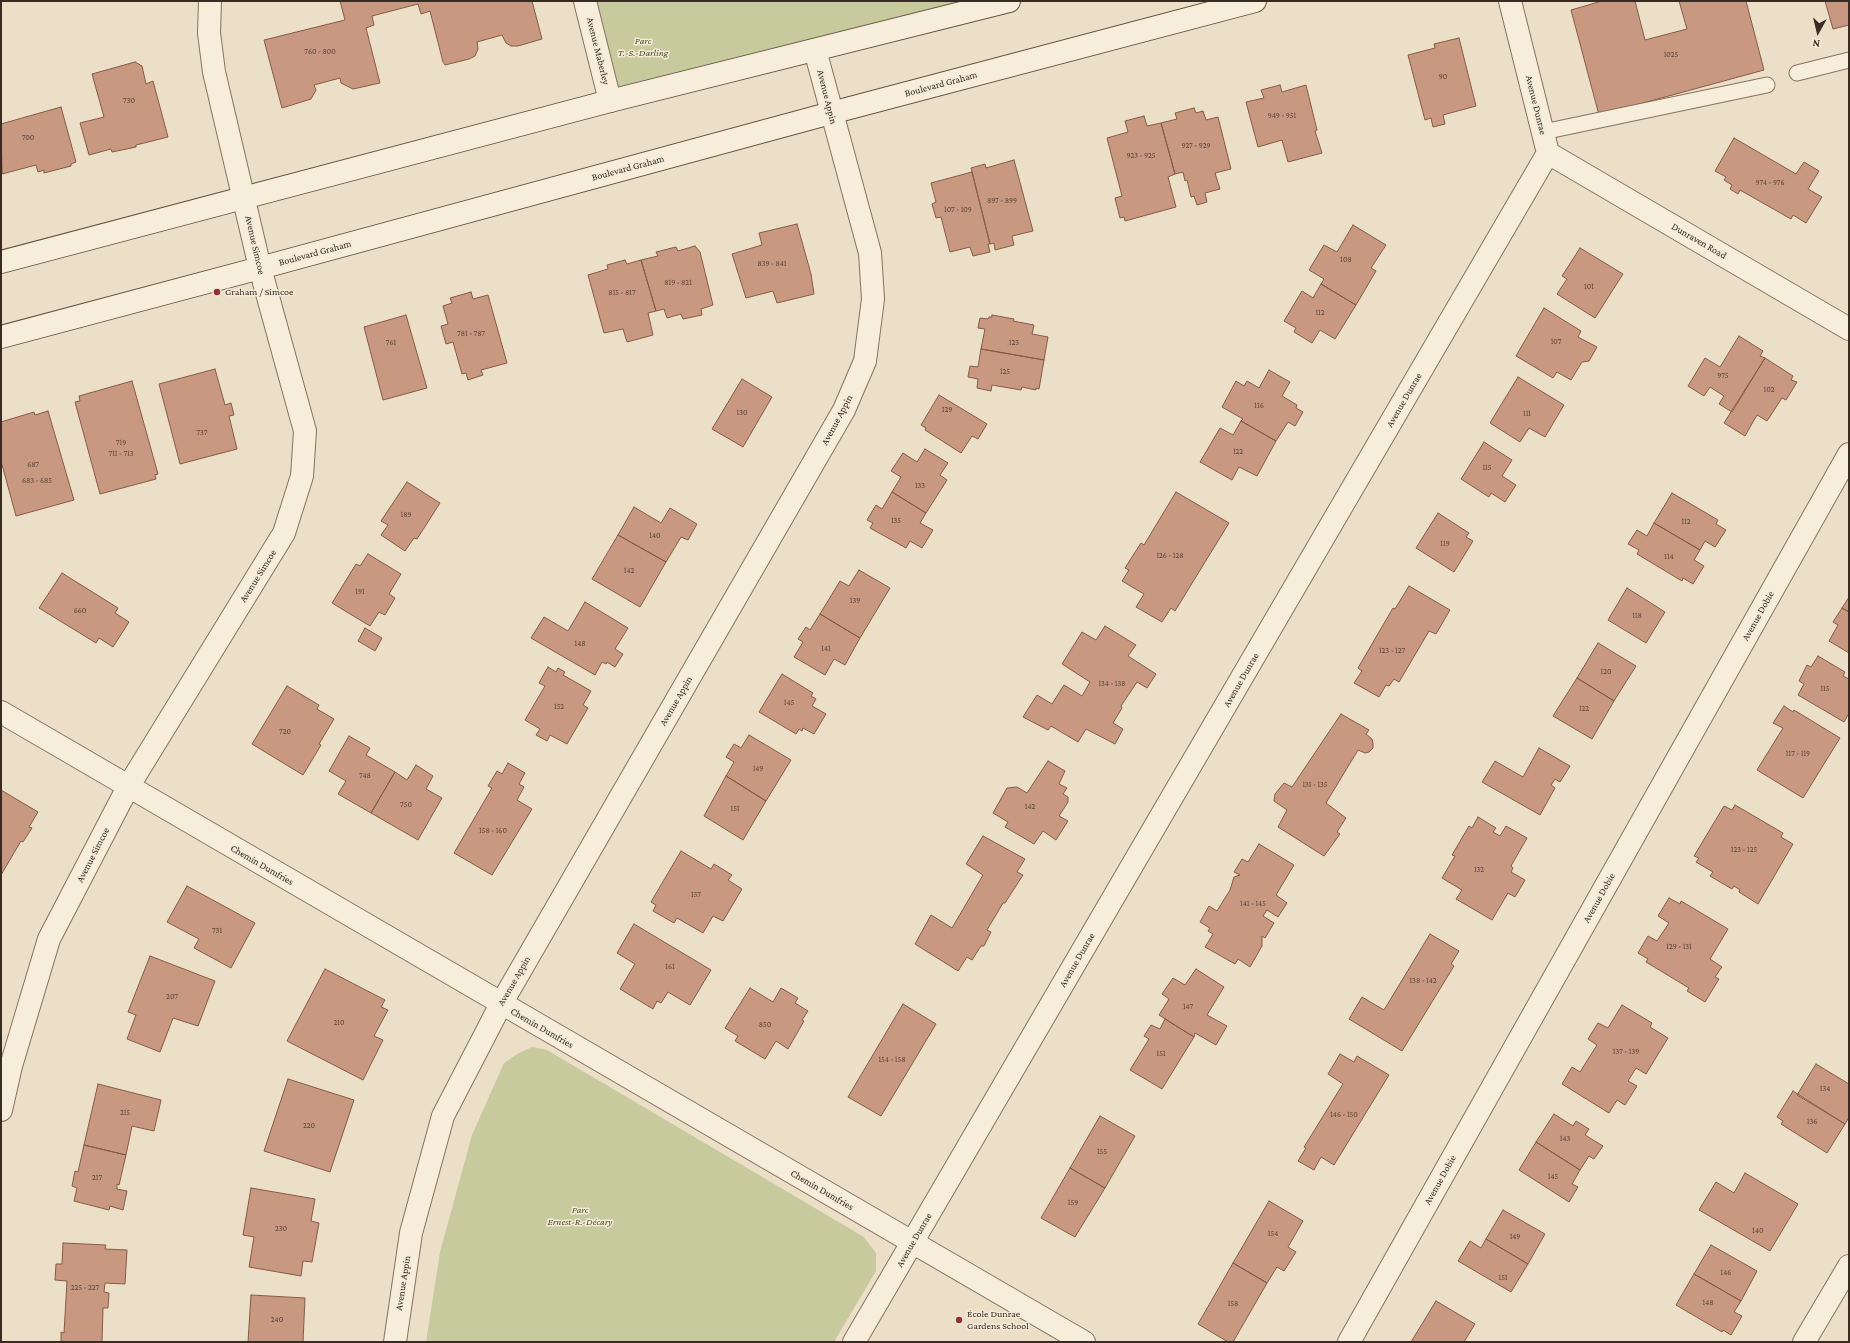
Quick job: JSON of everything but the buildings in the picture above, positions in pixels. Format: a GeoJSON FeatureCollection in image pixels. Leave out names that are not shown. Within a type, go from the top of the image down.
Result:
{"type":"FeatureCollection","features":[{"type":"Feature","properties":{"kind":"street","name":"Avenue Simcoe"},"geometry":{"type":"LineString","coordinates":[[1,1110],[11,1066],[49,939],[128,787],[284,533],[302,476],[305,431],[260,268],[214,72],[209,33],[210,1]]}},
{"type":"Feature","properties":{"kind":"street","name":"Avenue Maberley"},"geometry":{"type":"LineString","coordinates":[[585,1],[610,102]]}},
{"type":"Feature","properties":{"kind":"street"},"geometry":{"type":"LineString","coordinates":[[1,262],[610,102],[1008,1]]}},
{"type":"Feature","properties":{"kind":"street","name":"Boulevard Graham"},"geometry":{"type":"LineString","coordinates":[[1,337],[831,113],[1256,1]]}},
{"type":"Feature","properties":{"kind":"street","name":"Avenue Dunrae"},"geometry":{"type":"LineString","coordinates":[[854,1342],[1548,153],[1510,1]]}},
{"type":"Feature","properties":{"kind":"street","name":"Avenue Appin"},"geometry":{"type":"LineString","coordinates":[[395,1342],[411,1233],[443,1116],[501,1004],[844,410],[865,361],[873,299],[870,253],[815,50]]}},
{"type":"Feature","properties":{"kind":"street","name":"Dunraven Road"},"geometry":{"type":"LineString","coordinates":[[1548,153],[1849,329]]}},
{"type":"Feature","properties":{"kind":"street","name":"Avenue Dobie"},"geometry":{"type":"LineString","coordinates":[[1349,1342],[1849,454]]}},
{"type":"Feature","properties":{"kind":"street","name":"Chemin Dumfries"},"geometry":{"type":"LineString","coordinates":[[1,712],[1084,1342]]}},
{"type":"Feature","properties":{"kind":"street"},"geometry":{"type":"LineString","coordinates":[[1804,1342],[1849,1266]]}},
{"type":"Feature","properties":{"kind":"lane"},"geometry":{"type":"LineString","coordinates":[[1797,73],[1849,60]]}},
{"type":"Feature","properties":{"kind":"lane"},"geometry":{"type":"LineString","coordinates":[[1543,132],[1768,85]]}},
{"type":"Feature","properties":{"kind":"green space","name":"Parc T.-S.-Darling"},"geometry":{"type":"Polygon","coordinates":[[[585,1],[1009,1],[610,101],[585,1]]]}},
{"type":"Feature","properties":{"kind":"green space","name":"Parc Ernest-R.-Décary"},"geometry":{"type":"Polygon","coordinates":[[[532,1047],[547,1050],[864,1237],[876,1253],[876,1271],[834,1342],[426,1342],[440,1252],[472,1135],[504,1063],[517,1054],[532,1047]]]}},
{"type":"Feature","properties":{"kind":"place","name":"Graham / Simcoe"},"geometry":{"type":"Point","coordinates":[217,292]}},
{"type":"Feature","properties":{"kind":"place","name":"École Dunrae Gardens School"},"geometry":{"type":"Point","coordinates":[959,1320]}}]}
